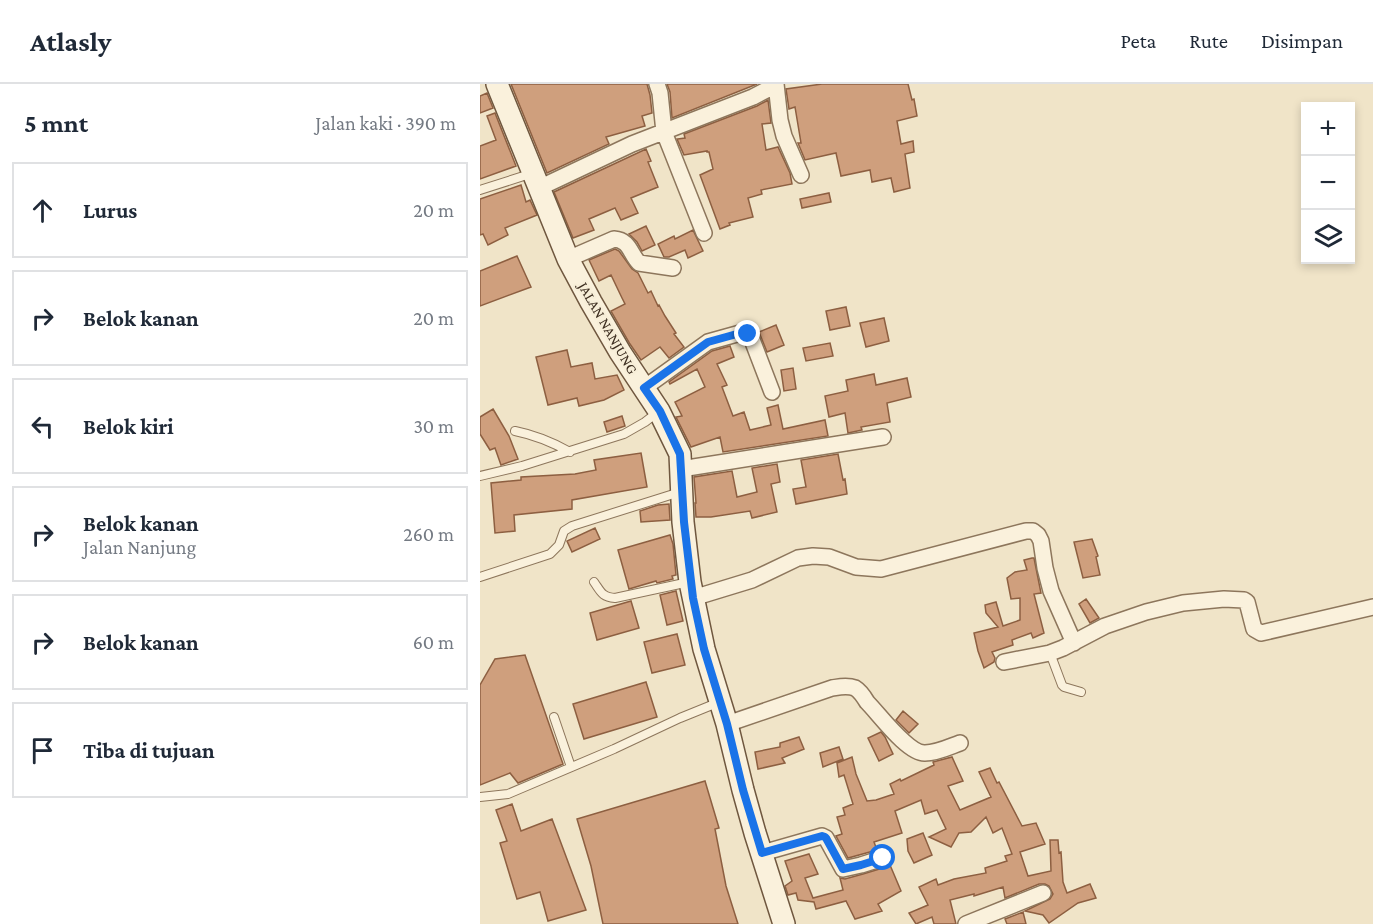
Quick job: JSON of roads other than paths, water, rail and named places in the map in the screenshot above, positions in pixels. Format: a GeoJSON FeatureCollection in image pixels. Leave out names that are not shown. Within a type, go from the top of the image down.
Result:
{"type":"FeatureCollection","features":[{"type":"Feature","properties":{"kind":"main road","name":"JALAN NANJUNG"},"geometry":{"type":"LineString","coordinates":[[497,84],[568,259],[608,332],[660,411],[680,454],[684,522],[692,590],[704,649],[727,724],[743,790],[784,924]]}},
{"type":"Feature","properties":{"kind":"street"},"geometry":{"type":"LineString","coordinates":[[657,84],[664,132],[704,233]]}},
{"type":"Feature","properties":{"kind":"street"},"geometry":{"type":"LineString","coordinates":[[536,180],[664,132],[751,91],[770,88],[775,84]]}},
{"type":"Feature","properties":{"kind":"street"},"geometry":{"type":"LineString","coordinates":[[775,84],[784,136],[801,175]]}},
{"type":"Feature","properties":{"kind":"street"},"geometry":{"type":"LineString","coordinates":[[568,259],[614,239],[619,239],[628,245],[639,263],[673,268]]}},
{"type":"Feature","properties":{"kind":"street"},"geometry":{"type":"LineString","coordinates":[[644,388],[708,342],[744,332],[751,337],[772,392]]}},
{"type":"Feature","properties":{"kind":"street"},"geometry":{"type":"LineString","coordinates":[[681,469],[883,437]]}},
{"type":"Feature","properties":{"kind":"street"},"geometry":{"type":"LineString","coordinates":[[692,590],[752,580],[798,558],[829,557],[856,567],[881,569],[1033,531],[1041,541],[1051,591],[1074,643]]}},
{"type":"Feature","properties":{"kind":"street"},"geometry":{"type":"LineString","coordinates":[[1004,662],[1050,653],[1105,626],[1146,612],[1183,603],[1224,599],[1245,600],[1248,603],[1254,629],[1261,633],[1373,607]]}},
{"type":"Feature","properties":{"kind":"street"},"geometry":{"type":"LineString","coordinates":[[727,724],[832,688],[846,686],[857,690],[909,748],[916,752],[934,752],[960,743]]}},
{"type":"Feature","properties":{"kind":"street"},"geometry":{"type":"LineString","coordinates":[[762,853],[822,836],[826,838],[843,869],[883,858]]}},
{"type":"Feature","properties":{"kind":"street"},"geometry":{"type":"LineString","coordinates":[[966,924],[1043,893]]}},
{"type":"Feature","properties":{"kind":"lane"},"geometry":{"type":"LineString","coordinates":[[480,190],[536,180]]}},
{"type":"Feature","properties":{"kind":"lane"},"geometry":{"type":"LineString","coordinates":[[480,476],[570,452],[624,434],[645,423],[660,411]]}},
{"type":"Feature","properties":{"kind":"lane"},"geometry":{"type":"LineString","coordinates":[[515,431],[554,443],[570,452]]}},
{"type":"Feature","properties":{"kind":"lane"},"geometry":{"type":"LineString","coordinates":[[480,577],[550,554],[559,545],[564,531],[572,526],[682,492]]}},
{"type":"Feature","properties":{"kind":"lane"},"geometry":{"type":"LineString","coordinates":[[594,582],[603,594],[615,598],[692,590]]}},
{"type":"Feature","properties":{"kind":"lane"},"geometry":{"type":"LineString","coordinates":[[1050,653],[1062,685],[1082,692]]}},
{"type":"Feature","properties":{"kind":"lane"},"geometry":{"type":"LineString","coordinates":[[480,797],[508,794],[720,702]]}},
{"type":"Feature","properties":{"kind":"lane"},"geometry":{"type":"LineString","coordinates":[[554,717],[571,767]]}}]}
